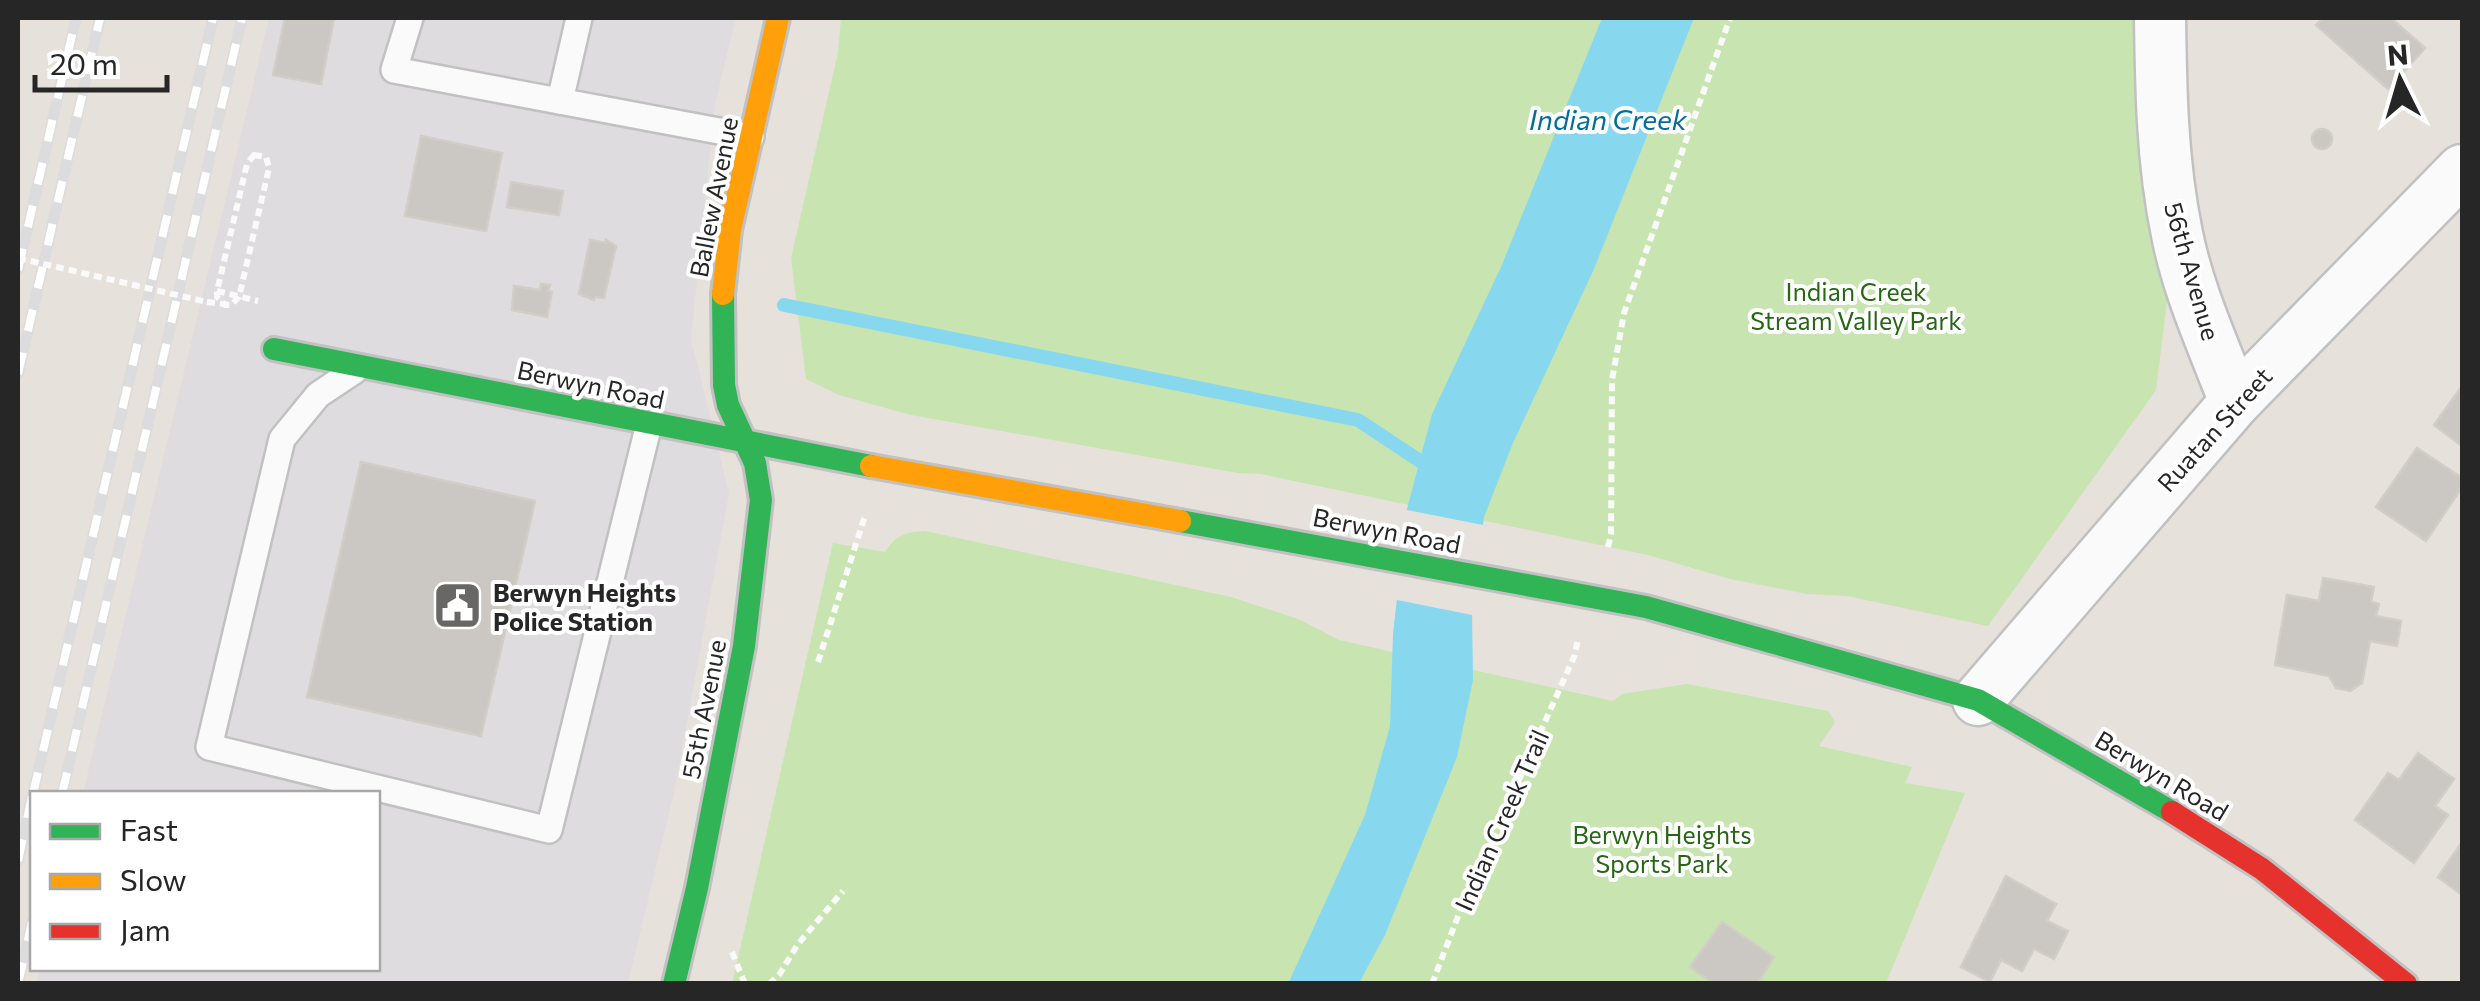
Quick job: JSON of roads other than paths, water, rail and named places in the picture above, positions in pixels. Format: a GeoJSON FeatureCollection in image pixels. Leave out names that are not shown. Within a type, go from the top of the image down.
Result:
{"type":"FeatureCollection","features":[{"type":"Feature","properties":{"kind":"street","name":"Ballew Avenue"},"geometry":{"type":"LineString","coordinates":[[746,444],[724,386],[723,277],[778,18]]}},
{"type":"Feature","properties":{"kind":"street","name":"56th Avenue"},"geometry":{"type":"LineString","coordinates":[[2160,18],[2162,145],[2177,237],[2235,402]]}},
{"type":"Feature","properties":{"kind":"street","name":"Ruatan Street"},"geometry":{"type":"LineString","coordinates":[[1978,700],[2235,402],[2462,170]]}},
{"type":"Feature","properties":{"kind":"street","name":"Berwyn Road"},"geometry":{"type":"LineString","coordinates":[[274,348],[746,444],[1375,554],[1646,607],[1978,700],[2184,818],[2262,869],[2406,984]]}},
{"type":"Feature","properties":{"kind":"street","name":"55th Avenue"},"geometry":{"type":"LineString","coordinates":[[674,984],[744,646],[761,500],[760,481],[746,444]]}},
{"type":"Feature","properties":{"kind":"lane"},"geometry":{"type":"LineString","coordinates":[[410,18],[394,70],[751,137]]}},
{"type":"Feature","properties":{"kind":"lane"},"geometry":{"type":"LineString","coordinates":[[560,100],[579,18]]}},
{"type":"Feature","properties":{"kind":"lane"},"geometry":{"type":"LineString","coordinates":[[362,365],[318,395],[282,439],[209,747],[549,830],[648,424]]}},
{"type":"Feature","properties":{"kind":"water","name":"Indian Creek"},"geometry":{"type":"Polygon","coordinates":[[[1602,18],[1694,18],[1594,269],[1513,443],[1484,517],[1472,611],[1473,680],[1457,757],[1385,935],[1359,983],[1288,984],[1365,815],[1390,726],[1393,634],[1407,509],[1432,414],[1501,267],[1602,18]]]}},
{"type":"Feature","properties":{"kind":"waterway"},"geometry":{"type":"LineString","coordinates":[[784,305],[1358,420],[1432,469]]}},
{"type":"Feature","properties":{"kind":"railway"},"geometry":{"type":"LineString","coordinates":[[18,270],[76,18]]}},
{"type":"Feature","properties":{"kind":"railway"},"geometry":{"type":"LineString","coordinates":[[18,374],[100,18]]}},
{"type":"Feature","properties":{"kind":"railway"},"geometry":{"type":"LineString","coordinates":[[34,791],[213,18]]}},
{"type":"Feature","properties":{"kind":"railway"},"geometry":{"type":"LineString","coordinates":[[63,791],[242,18]]}},
{"type":"Feature","properties":{"kind":"railway"},"geometry":{"type":"LineString","coordinates":[[18,861],[30,805]]}},
{"type":"Feature","properties":{"kind":"railway"},"geometry":{"type":"LineString","coordinates":[[18,984],[30,931]]}},
{"type":"Feature","properties":{"kind":"place","name":"Berwyn Heights Police Station"},"geometry":{"type":"Point","coordinates":[458,606]}},
{"type":"Feature","properties":{"kind":"park label","name":"Indian Creek Stream Valley Park"},"geometry":{"type":"Point","coordinates":[1856,306]}},
{"type":"Feature","properties":{"kind":"park label","name":"Berwyn Heights Sports Park"},"geometry":{"type":"Point","coordinates":[1662,848]}}]}
